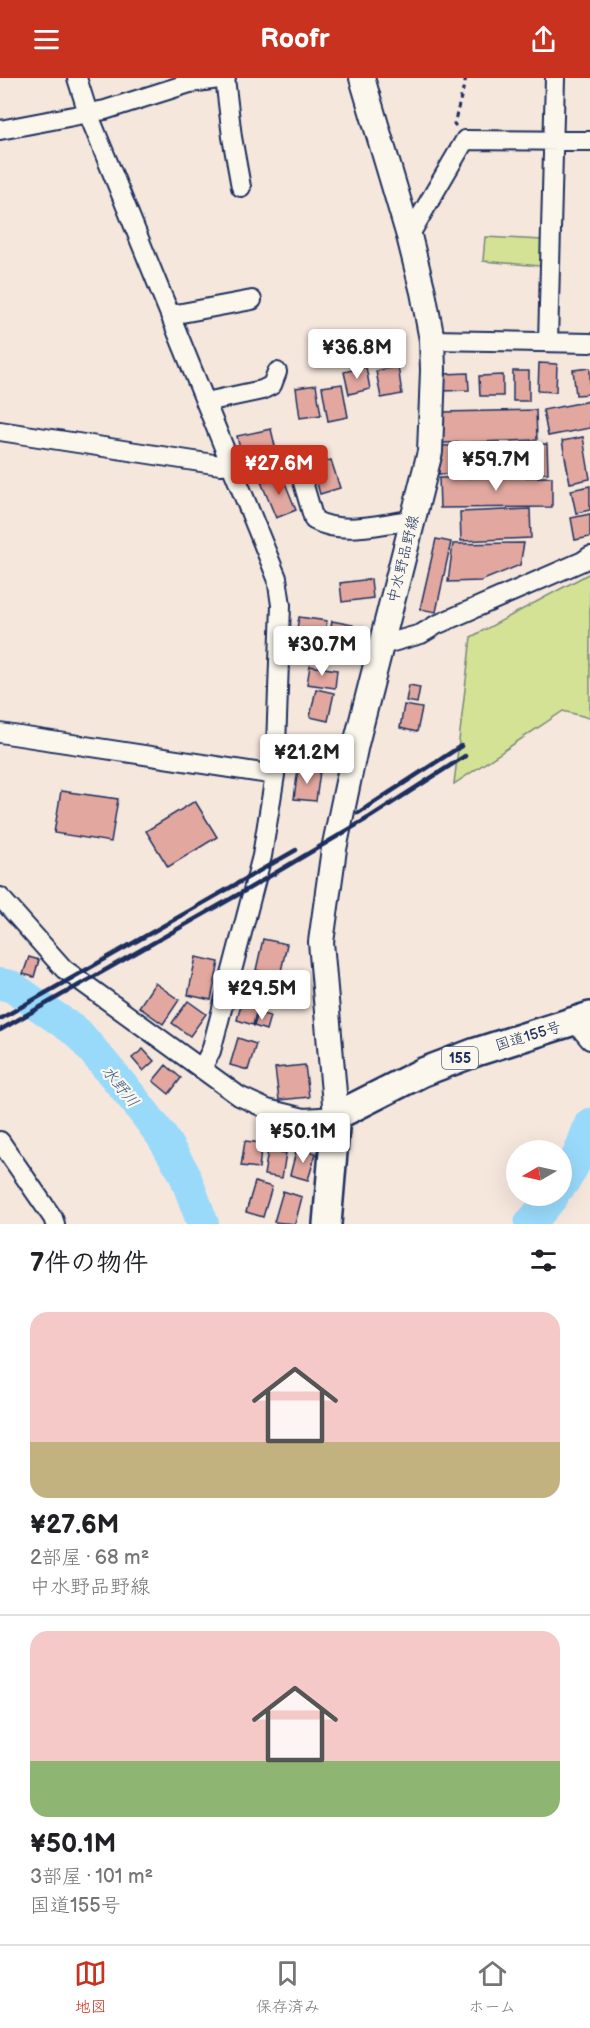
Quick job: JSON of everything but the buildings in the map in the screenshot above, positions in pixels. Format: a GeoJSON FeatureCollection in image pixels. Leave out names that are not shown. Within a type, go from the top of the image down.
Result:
{"type":"FeatureCollection","features":[{"type":"Feature","properties":{"kind":"highway","name":"国道155号"},"geometry":{"type":"LineString","coordinates":[[336,1116],[423,1072],[476,1052],[585,1026]]}},
{"type":"Feature","properties":{"kind":"highway"},"geometry":{"type":"LineString","coordinates":[[327,1224],[336,1116]]}},
{"type":"Feature","properties":{"kind":"main road","name":"中水野品野線"},"geometry":{"type":"LineString","coordinates":[[336,1116],[321,942],[343,804],[356,744],[430,452],[433,370],[432,340],[423,292],[409,236],[362,78]]}},
{"type":"Feature","properties":{"kind":"street"},"geometry":{"type":"LineString","coordinates":[[77,78],[88,113],[276,578],[281,605],[275,775],[262,856],[211,1051],[202,1068]]}},
{"type":"Feature","properties":{"kind":"street"},"geometry":{"type":"LineString","coordinates":[[0,130],[105,111],[190,83],[225,78],[241,186]]}},
{"type":"Feature","properties":{"kind":"street"},"geometry":{"type":"LineString","coordinates":[[549,342],[555,78]]}},
{"type":"Feature","properties":{"kind":"street"},"geometry":{"type":"LineString","coordinates":[[409,236],[465,140],[590,141]]}},
{"type":"Feature","properties":{"kind":"street"},"geometry":{"type":"LineString","coordinates":[[171,315],[252,300]]}},
{"type":"Feature","properties":{"kind":"street"},"geometry":{"type":"LineString","coordinates":[[432,340],[590,343]]}},
{"type":"Feature","properties":{"kind":"street"},"geometry":{"type":"LineString","coordinates":[[206,402],[262,390],[272,385],[277,372]]}},
{"type":"Feature","properties":{"kind":"street"},"geometry":{"type":"LineString","coordinates":[[0,431],[232,465]]}},
{"type":"Feature","properties":{"kind":"street"},"geometry":{"type":"LineString","coordinates":[[300,472],[314,520],[326,526],[345,529],[413,520]]}},
{"type":"Feature","properties":{"kind":"street"},"geometry":{"type":"LineString","coordinates":[[382,645],[421,634],[436,625],[590,556]]}},
{"type":"Feature","properties":{"kind":"street"},"geometry":{"type":"LineString","coordinates":[[0,733],[275,775]]}},
{"type":"Feature","properties":{"kind":"street"},"geometry":{"type":"LineString","coordinates":[[0,897],[64,969],[238,1096],[267,1109],[304,1118],[336,1116]]}},
{"type":"Feature","properties":{"kind":"street"},"geometry":{"type":"LineString","coordinates":[[0,1141],[55,1224]]}},
{"type":"Feature","properties":{"kind":"path"},"geometry":{"type":"LineString","coordinates":[[465,140],[454,124],[466,78]]}},
{"type":"Feature","properties":{"kind":"green space"},"geometry":{"type":"Polygon","coordinates":[[[485,237],[542,240],[540,266],[483,261],[485,237]]]}},
{"type":"Feature","properties":{"kind":"green space"},"geometry":{"type":"Polygon","coordinates":[[[590,573],[590,718],[563,711],[454,784],[471,637],[590,573]]]}},
{"type":"Feature","properties":{"kind":"waterway","name":"水野川"},"geometry":{"type":"LineString","coordinates":[[0,984],[11,986],[78,1033],[161,1135],[184,1173],[203,1224]]}},
{"type":"Feature","properties":{"kind":"waterway"},"geometry":{"type":"LineString","coordinates":[[572,1168],[590,1124]]}},
{"type":"Feature","properties":{"kind":"waterway"},"geometry":{"type":"LineString","coordinates":[[530,1224],[545,1206]]}},
{"type":"Feature","properties":{"kind":"railway"},"geometry":{"type":"LineString","coordinates":[[358,813],[461,746]]}},
{"type":"Feature","properties":{"kind":"railway"},"geometry":{"type":"LineString","coordinates":[[0,1030],[248,889],[370,817],[465,756]]}},
{"type":"Feature","properties":{"kind":"railway"},"geometry":{"type":"LineString","coordinates":[[0,1019],[296,850]]}}]}
